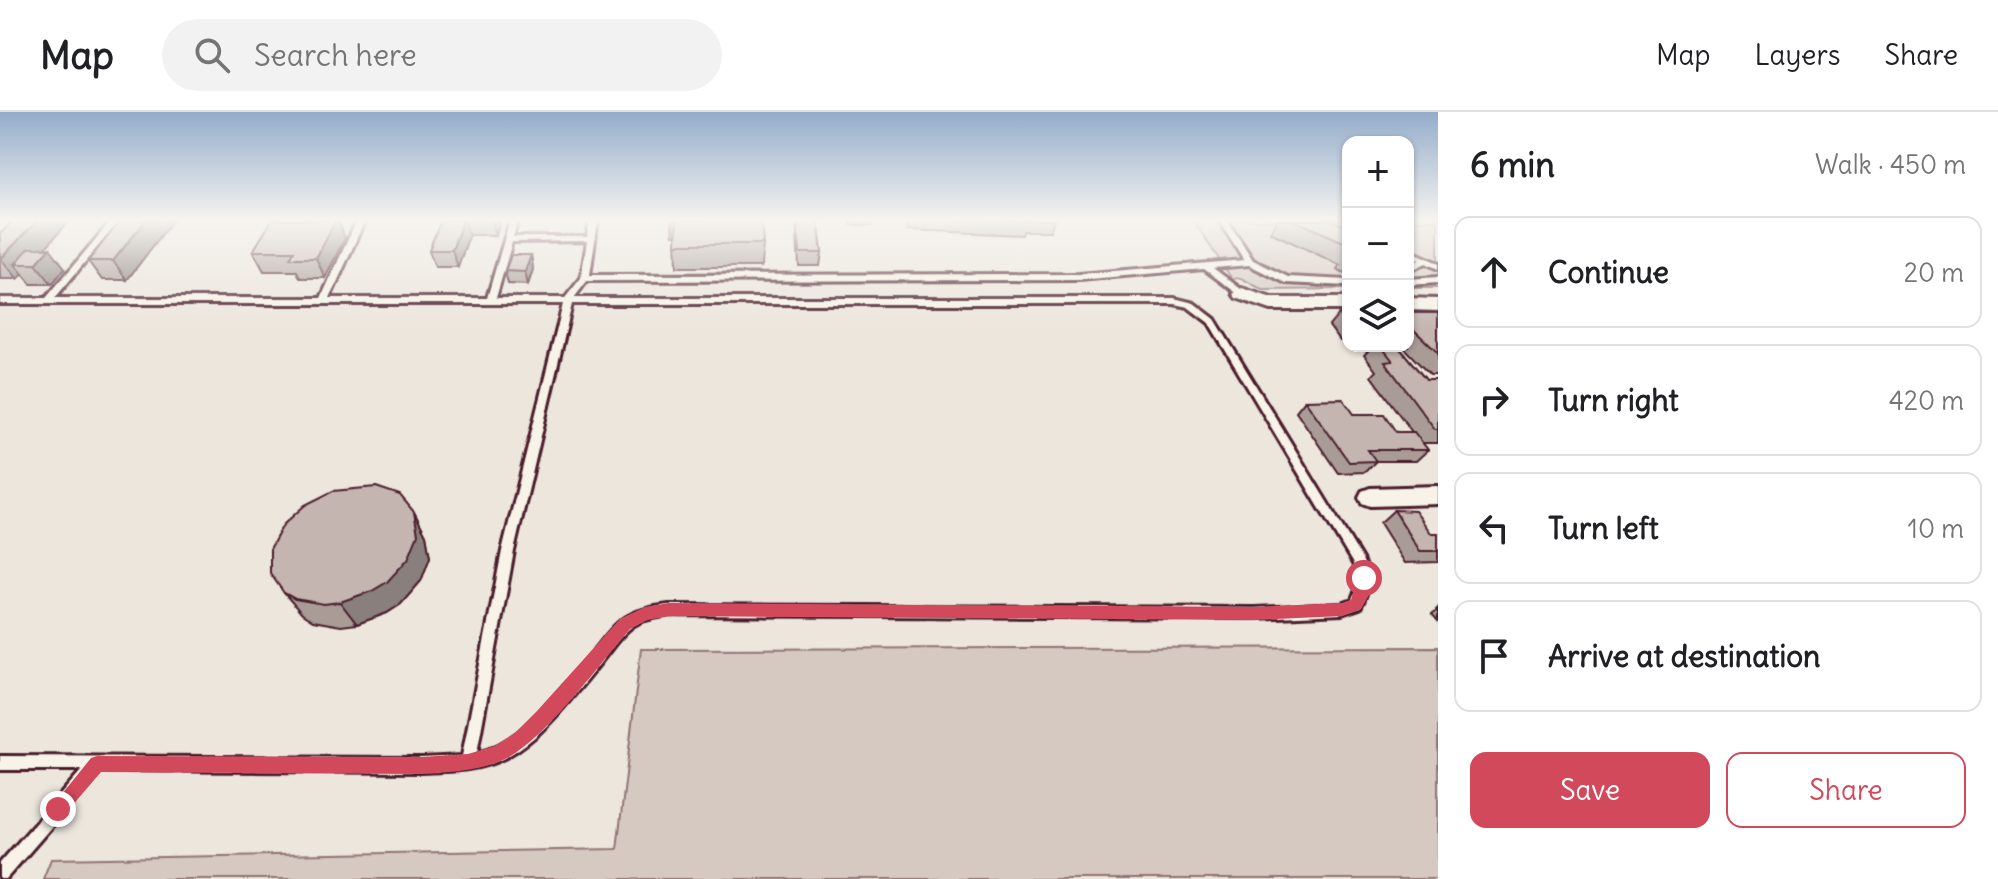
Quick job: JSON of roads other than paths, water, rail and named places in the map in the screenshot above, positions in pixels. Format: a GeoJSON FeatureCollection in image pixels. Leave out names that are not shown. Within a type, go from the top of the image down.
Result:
{"type":"FeatureCollection","features":[{"type":"Feature","properties":{"kind":"street"},"geometry":{"type":"LineString","coordinates":[[1242,294],[1271,304],[1342,304]]}},
{"type":"Feature","properties":{"kind":"street"},"geometry":{"type":"LineString","coordinates":[[1414,304],[1438,305]]}},
{"type":"Feature","properties":{"kind":"street"},"geometry":{"type":"LineString","coordinates":[[1370,497],[1438,495]]}},
{"type":"Feature","properties":{"kind":"lane"},"geometry":{"type":"LineString","coordinates":[[48,301],[86,256]]}},
{"type":"Feature","properties":{"kind":"lane"},"geometry":{"type":"LineString","coordinates":[[325,300],[345,256]]}},
{"type":"Feature","properties":{"kind":"lane"},"geometry":{"type":"LineString","coordinates":[[491,299],[503,256]]}},
{"type":"Feature","properties":{"kind":"lane"},"geometry":{"type":"LineString","coordinates":[[468,762],[508,551],[569,299],[585,278],[588,256]]}},
{"type":"Feature","properties":{"kind":"lane"},"geometry":{"type":"LineString","coordinates":[[1246,256],[1250,262],[1286,280],[1342,283]]}},
{"type":"Feature","properties":{"kind":"lane"},"geometry":{"type":"LineString","coordinates":[[1417,256],[1438,266]]}},
{"type":"Feature","properties":{"kind":"lane"},"geometry":{"type":"LineString","coordinates":[[1414,266],[1425,260]]}},
{"type":"Feature","properties":{"kind":"lane"},"geometry":{"type":"LineString","coordinates":[[585,278],[1078,277],[1250,262]]}},
{"type":"Feature","properties":{"kind":"lane"},"geometry":{"type":"LineString","coordinates":[[1207,267],[1242,294]]}},
{"type":"Feature","properties":{"kind":"lane"},"geometry":{"type":"LineString","coordinates":[[1078,277],[1086,299]]}},
{"type":"Feature","properties":{"kind":"lane"},"geometry":{"type":"LineString","coordinates":[[1414,282],[1438,280]]}},
{"type":"Feature","properties":{"kind":"lane"},"geometry":{"type":"LineString","coordinates":[[0,301],[1174,301],[1195,307],[1212,321],[1358,562],[1364,578],[1363,593],[1356,604],[1342,609],[1255,613],[669,610],[645,614],[625,624],[520,739],[499,753],[468,762],[422,765],[0,763]]}},
{"type":"Feature","properties":{"kind":"lane"},"geometry":{"type":"LineString","coordinates":[[0,874],[97,764]]}}]}
